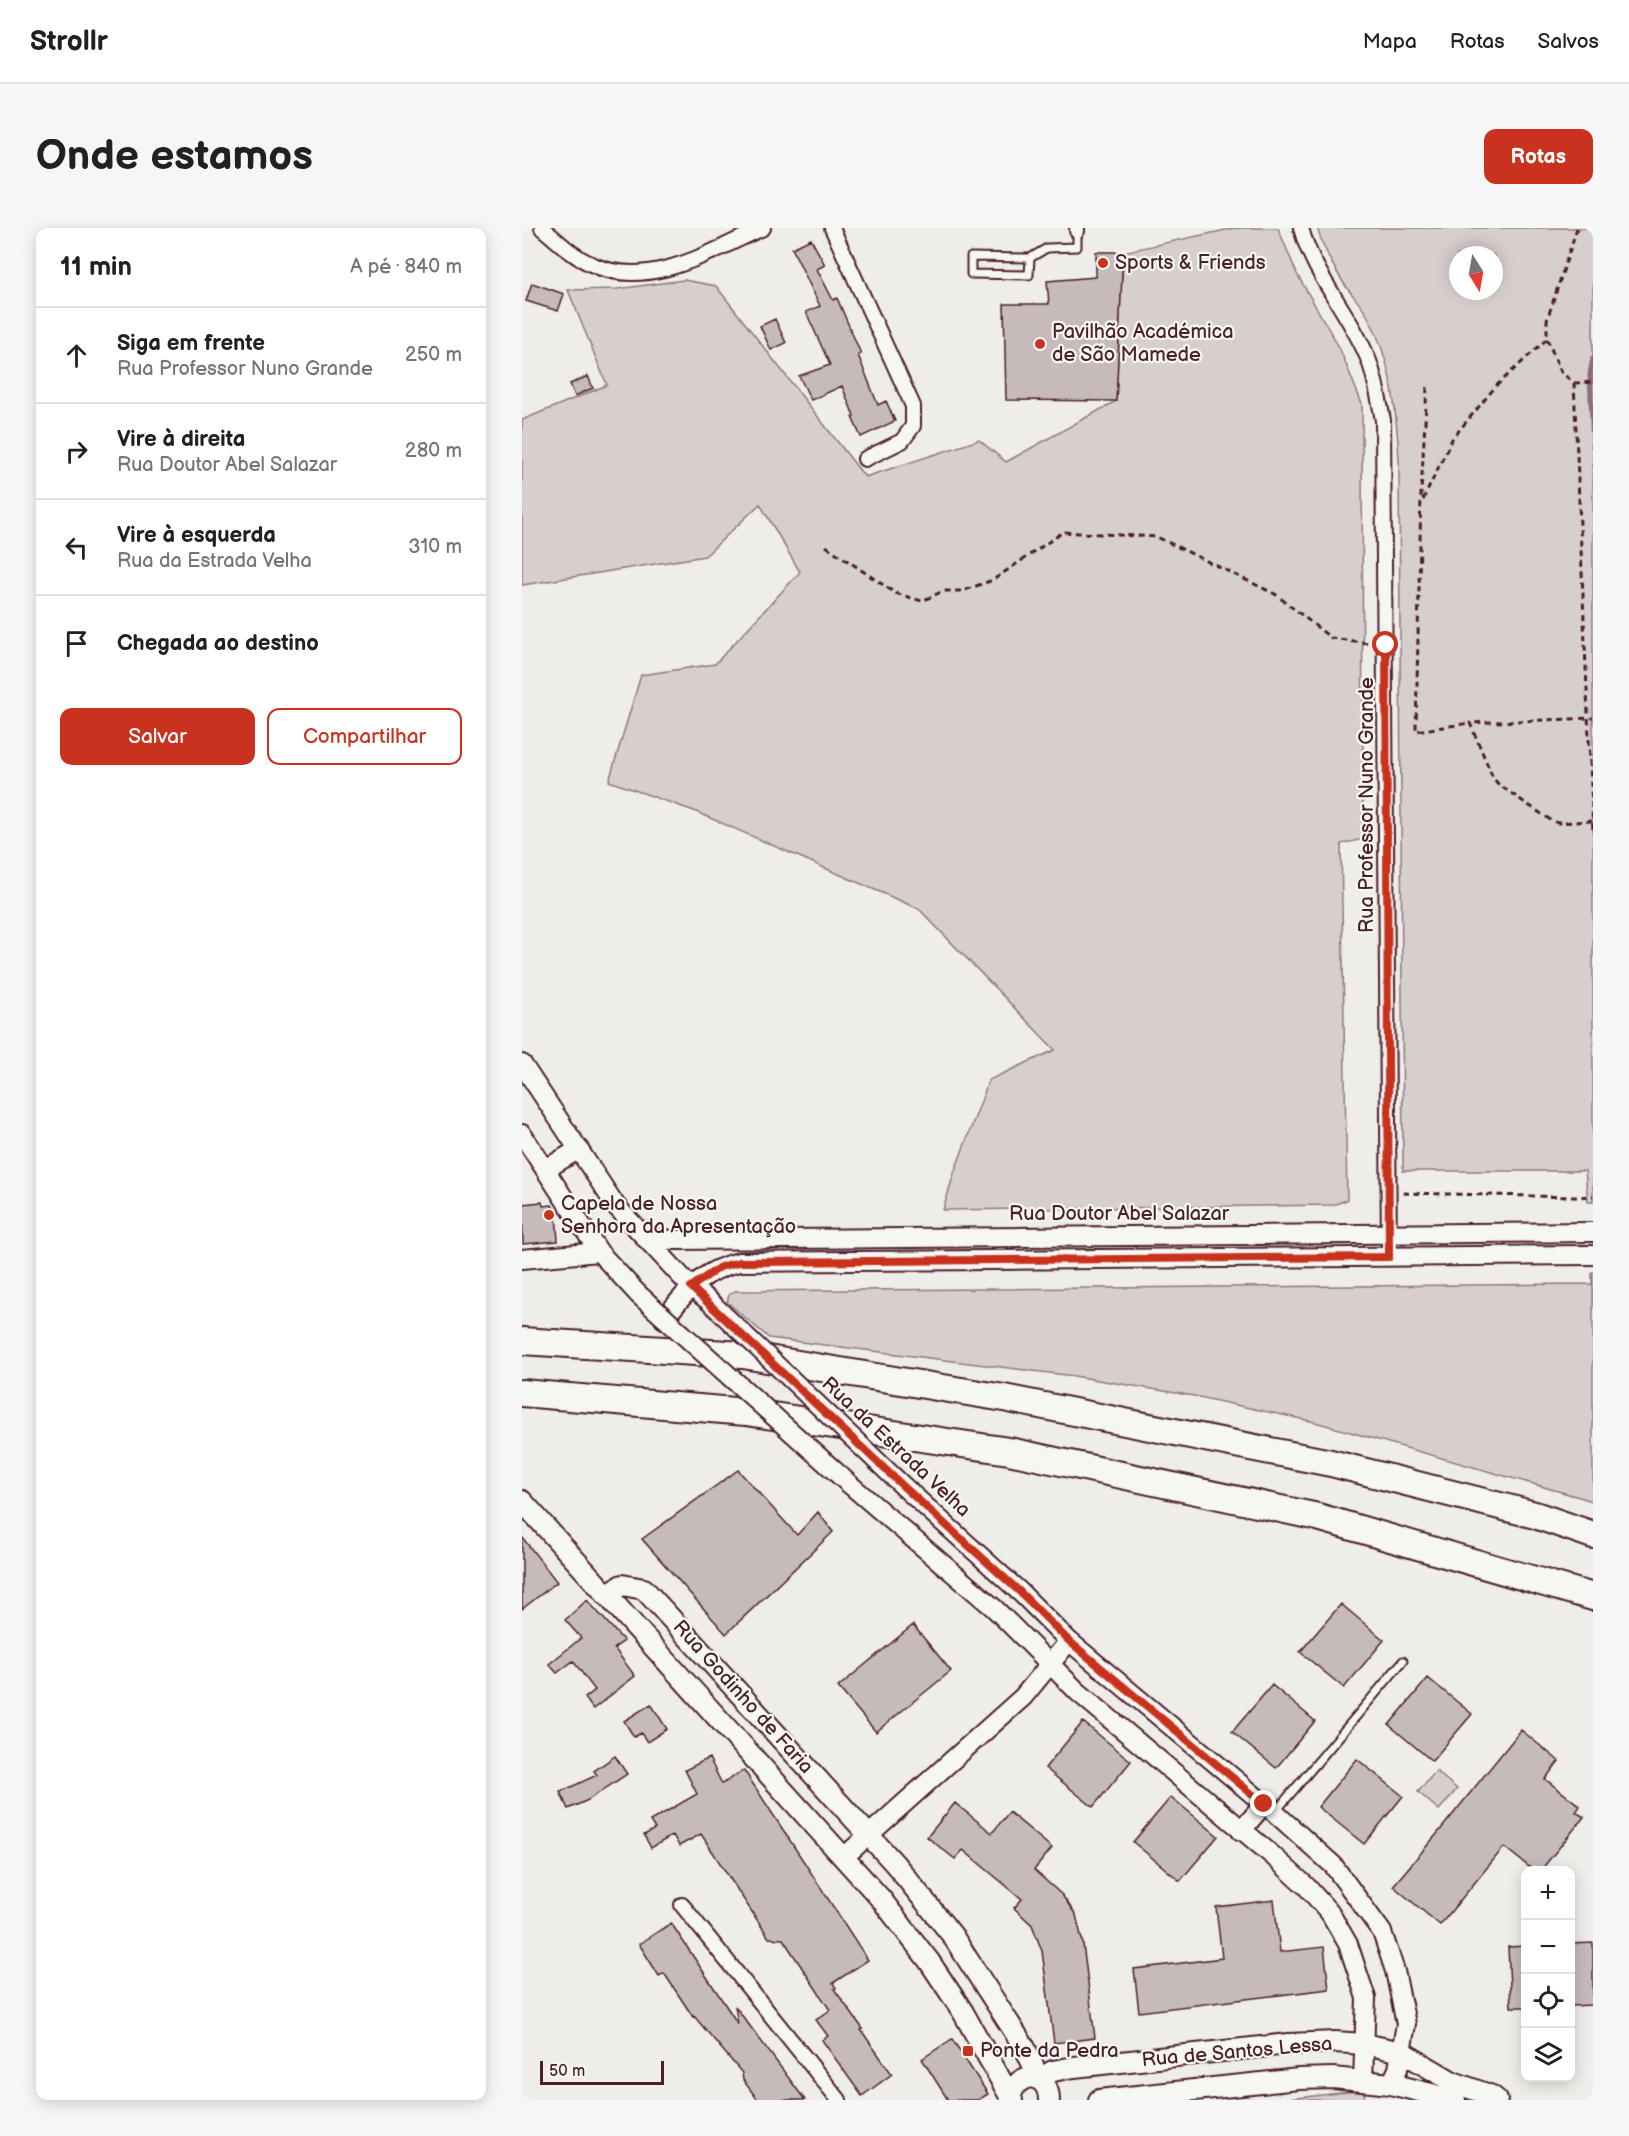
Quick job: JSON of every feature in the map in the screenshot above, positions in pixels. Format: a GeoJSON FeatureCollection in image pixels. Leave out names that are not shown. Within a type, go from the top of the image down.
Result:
{"type":"FeatureCollection","features":[{"type":"Feature","properties":{"kind":"highway"},"geometry":{"type":"LineString","coordinates":[[522,1341],[743,1355],[1005,1398],[1331,1463],[1535,1515],[1593,1535]]}},
{"type":"Feature","properties":{"kind":"highway"},"geometry":{"type":"LineString","coordinates":[[522,1393],[746,1412],[1008,1451],[1318,1517],[1593,1597]]}},
{"type":"Feature","properties":{"kind":"main road","name":"Rua Godinho de Faria"},"geometry":{"type":"LineString","coordinates":[[522,1501],[880,1899],[929,1961],[963,2012],[1012,2097]]}},
{"type":"Feature","properties":{"kind":"main road","name":"Rua Godinho de Faria"},"geometry":{"type":"LineString","coordinates":[[606,1595],[622,1585],[644,1589],[870,1836],[952,1935],[1025,2048],[1037,2078],[1046,2085],[1049,2100]]}},
{"type":"Feature","properties":{"kind":"main road","name":"Rua de Santos Lessa"},"geometry":{"type":"LineString","coordinates":[[1037,2078],[1053,2071],[1086,2066],[1288,2044],[1364,2044],[1402,2052],[1453,2082],[1492,2096],[1497,2100]]}},
{"type":"Feature","properties":{"kind":"main road","name":"Rua Godinho de Faria"},"geometry":{"type":"LineString","coordinates":[[1012,2097],[1014,2087],[1019,2081],[1026,2078],[1037,2078]]}},
{"type":"Feature","properties":{"kind":"main road","name":"Rua de Santos Lessa"},"geometry":{"type":"LineString","coordinates":[[1099,2100],[1299,2079],[1333,2078],[1391,2084],[1455,2100]]}},
{"type":"Feature","properties":{"kind":"street"},"geometry":{"type":"LineString","coordinates":[[542,228],[573,255],[592,265],[619,272],[647,273],[678,266],[763,228]]}},
{"type":"Feature","properties":{"kind":"street"},"geometry":{"type":"LineString","coordinates":[[832,228],[913,406],[913,426],[902,441],[865,459]]}},
{"type":"Feature","properties":{"kind":"street","name":"Rua Professor Nuno Grande"},"geometry":{"type":"LineString","coordinates":[[1301,228],[1306,248],[1318,273],[1344,311],[1369,362],[1383,420],[1389,1257]]}},
{"type":"Feature","properties":{"kind":"street","name":"Rua da Estrada Velha"},"geometry":{"type":"LineString","coordinates":[[522,1064],[616,1206],[645,1238],[687,1292],[709,1301],[904,1487],[1020,1592],[1069,1641],[1333,1864],[1382,1932],[1395,1971],[1406,2024],[1398,2069],[1391,2084]]}},
{"type":"Feature","properties":{"kind":"street"},"geometry":{"type":"LineString","coordinates":[[522,1134],[598,1252],[664,1319],[847,1482],[994,1608],[1078,1692],[1307,1887],[1330,1913],[1348,1944],[1360,1975],[1366,1998],[1363,2080]]}},
{"type":"Feature","properties":{"kind":"street"},"geometry":{"type":"LineString","coordinates":[[546,1169],[579,1149]]}},
{"type":"Feature","properties":{"kind":"street","name":"Rua Doutor Abel Salazar"},"geometry":{"type":"LineString","coordinates":[[645,1238],[684,1240],[1593,1232]]}},
{"type":"Feature","properties":{"kind":"street"},"geometry":{"type":"LineString","coordinates":[[522,1259],[598,1252]]}},
{"type":"Feature","properties":{"kind":"street"},"geometry":{"type":"LineString","coordinates":[[664,1319],[687,1292],[720,1267],[739,1262],[1593,1255]]}},
{"type":"Feature","properties":{"kind":"street"},"geometry":{"type":"LineString","coordinates":[[844,1857],[1023,1697],[1069,1641]]}},
{"type":"Feature","properties":{"kind":"street"},"geometry":{"type":"LineString","coordinates":[[1241,1831],[1269,1808]]}},
{"type":"Feature","properties":{"kind":"street"},"geometry":{"type":"LineString","coordinates":[[682,1905],[840,2100]]}},
{"type":"Feature","properties":{"kind":"lane"},"geometry":{"type":"LineString","coordinates":[[1030,258],[1029,275],[971,274],[971,257],[1030,258],[1047,248],[1077,247],[1077,230]]}},
{"type":"Feature","properties":{"kind":"lane"},"geometry":{"type":"LineString","coordinates":[[1269,1808],[1403,1661]]}},
{"type":"Feature","properties":{"kind":"path"},"geometry":{"type":"LineString","coordinates":[[1577,228],[1548,320],[1546,339],[1561,372],[1574,382],[1593,382]]}},
{"type":"Feature","properties":{"kind":"path"},"geometry":{"type":"LineString","coordinates":[[1421,503],[1452,439],[1496,386],[1546,339]]}},
{"type":"Feature","properties":{"kind":"path"},"geometry":{"type":"LineString","coordinates":[[1574,382],[1593,832]]}},
{"type":"Feature","properties":{"kind":"path"},"geometry":{"type":"LineString","coordinates":[[1427,387],[1421,503],[1416,731],[1470,723],[1593,718]]}},
{"type":"Feature","properties":{"kind":"path"},"geometry":{"type":"LineString","coordinates":[[826,546],[895,593],[922,601],[943,591],[962,591],[993,580],[1063,532],[1156,537],[1275,594],[1331,638],[1386,645]]}},
{"type":"Feature","properties":{"kind":"path"},"geometry":{"type":"LineString","coordinates":[[1470,723],[1493,778],[1499,785],[1552,821],[1558,823],[1593,821]]}},
{"type":"Feature","properties":{"kind":"path"},"geometry":{"type":"LineString","coordinates":[[1389,1192],[1593,1196]]}},
{"type":"Feature","properties":{"kind":"shaded area"},"geometry":{"type":"Polygon","coordinates":[[[1235,228],[1278,228],[1297,274],[1339,347],[1362,404],[1363,839],[1341,844],[1347,1200],[1332,1205],[943,1210],[954,1173],[989,1080],[1055,1050],[919,909],[694,811],[609,781],[641,675],[715,664],[800,572],[760,504],[705,556],[522,585],[522,420],[607,385],[568,290],[617,289],[684,280],[716,286],[865,477],[979,440],[1006,462],[1116,401],[1123,252],[1235,228]]]}},
{"type":"Feature","properties":{"kind":"shaded area"},"geometry":{"type":"Polygon","coordinates":[[[1317,228],[1593,228],[1593,1202],[1588,1202],[1585,1171],[1403,1171],[1399,458],[1396,421],[1387,367],[1375,332],[1325,249],[1317,228]]]}},
{"type":"Feature","properties":{"kind":"shaded area"},"geometry":{"type":"Polygon","coordinates":[[[1592,1272],[1593,1501],[1315,1422],[1194,1396],[1074,1376],[769,1338],[727,1302],[729,1295],[735,1291],[1592,1284],[1592,1272]]]}},
{"type":"Feature","properties":{"kind":"shaded area"},"geometry":{"type":"Polygon","coordinates":[[[1436,1771],[1457,1789],[1439,1810],[1418,1792],[1436,1771]]]}},
{"type":"Feature","properties":{"kind":"shaded area"},"geometry":{"type":"Polygon","coordinates":[[[1364,2090],[1365,2100],[1280,2100],[1364,2090]]]}},
{"type":"Feature","properties":{"kind":"building"},"geometry":{"type":"Polygon","coordinates":[[[811,239],[825,265],[817,269],[833,300],[837,298],[861,354],[858,355],[878,405],[886,401],[895,421],[861,437],[842,386],[811,400],[799,376],[830,365],[806,312],[820,306],[792,248],[811,239]]]}},
{"type":"Feature","properties":{"kind":"building"},"geometry":{"type":"Polygon","coordinates":[[[1096,252],[1123,252],[1116,401],[1006,400],[1004,304],[1049,304],[1047,281],[1096,277],[1096,252]]]}},
{"type":"Feature","properties":{"kind":"building"},"geometry":{"type":"Polygon","coordinates":[[[532,283],[564,294],[558,311],[526,301],[532,283]]]}},
{"type":"Feature","properties":{"kind":"building"},"geometry":{"type":"Polygon","coordinates":[[[775,319],[786,343],[771,350],[760,326],[775,319]]]}},
{"type":"Feature","properties":{"kind":"building"},"geometry":{"type":"Polygon","coordinates":[[[588,376],[593,388],[575,396],[570,384],[588,376]]]}},
{"type":"Feature","properties":{"kind":"building"},"geometry":{"type":"Polygon","coordinates":[[[542,1202],[543,1206],[552,1205],[556,1214],[558,1241],[523,1244],[522,1204],[542,1202]]]}},
{"type":"Feature","properties":{"kind":"building"},"geometry":{"type":"Polygon","coordinates":[[[738,1470],[797,1535],[818,1512],[833,1532],[726,1634],[642,1539],[738,1470]]]}},
{"type":"Feature","properties":{"kind":"building"},"geometry":{"type":"Polygon","coordinates":[[[522,1537],[557,1582],[522,1609],[522,1537]]]}},
{"type":"Feature","properties":{"kind":"building"},"geometry":{"type":"Polygon","coordinates":[[[587,1600],[624,1641],[614,1648],[635,1676],[593,1709],[585,1698],[595,1690],[573,1661],[557,1673],[549,1664],[581,1638],[565,1620],[587,1600]]]}},
{"type":"Feature","properties":{"kind":"building"},"geometry":{"type":"Polygon","coordinates":[[[1341,1604],[1384,1640],[1344,1688],[1300,1652],[1341,1604]]]}},
{"type":"Feature","properties":{"kind":"building"},"geometry":{"type":"Polygon","coordinates":[[[913,1625],[951,1671],[876,1732],[838,1687],[913,1625]]]}},
{"type":"Feature","properties":{"kind":"building"},"geometry":{"type":"Polygon","coordinates":[[[1428,1678],[1472,1714],[1432,1761],[1389,1725],[1428,1678]]]}},
{"type":"Feature","properties":{"kind":"building"},"geometry":{"type":"Polygon","coordinates":[[[1272,1685],[1315,1721],[1276,1768],[1232,1732],[1272,1685]]]}},
{"type":"Feature","properties":{"kind":"building"},"geometry":{"type":"Polygon","coordinates":[[[651,1704],[667,1729],[647,1742],[641,1733],[634,1737],[624,1721],[651,1704]]]}},
{"type":"Feature","properties":{"kind":"building"},"geometry":{"type":"Polygon","coordinates":[[[1083,1722],[1131,1761],[1093,1807],[1045,1768],[1083,1722]]]}},
{"type":"Feature","properties":{"kind":"building"},"geometry":{"type":"Polygon","coordinates":[[[1521,1730],[1559,1761],[1545,1779],[1580,1806],[1576,1812],[1584,1817],[1544,1866],[1528,1866],[1504,1847],[1440,1925],[1393,1886],[1521,1730]]]}},
{"type":"Feature","properties":{"kind":"building"},"geometry":{"type":"Polygon","coordinates":[[[615,1756],[627,1774],[588,1800],[568,1809],[560,1792],[597,1775],[594,1771],[615,1756]]]}},
{"type":"Feature","properties":{"kind":"building"},"geometry":{"type":"Polygon","coordinates":[[[709,1758],[722,1784],[744,1770],[868,1960],[833,1983],[836,1988],[834,1989],[892,2074],[862,2096],[822,2040],[828,2036],[816,2020],[830,2010],[783,1939],[769,1938],[701,1834],[679,1846],[673,1835],[651,1848],[644,1835],[655,1829],[650,1821],[697,1794],[685,1770],[709,1758]]]}},
{"type":"Feature","properties":{"kind":"building"},"geometry":{"type":"Polygon","coordinates":[[[1357,1759],[1403,1796],[1364,1844],[1318,1807],[1357,1759]]]}},
{"type":"Feature","properties":{"kind":"building"},"geometry":{"type":"Polygon","coordinates":[[[1171,1797],[1218,1836],[1180,1881],[1133,1842],[1171,1797]]]}},
{"type":"Feature","properties":{"kind":"building"},"geometry":{"type":"Polygon","coordinates":[[[955,1803],[992,1833],[1009,1812],[1052,1848],[1034,1870],[1062,1895],[1076,1915],[1083,1944],[1095,2038],[1054,2043],[1042,1951],[1032,1925],[1014,1908],[1022,1899],[963,1850],[955,1859],[927,1837],[955,1803]]]}},
{"type":"Feature","properties":{"kind":"building"},"geometry":{"type":"Polygon","coordinates":[[[1274,1900],[1280,1952],[1324,1947],[1329,1989],[1139,2012],[1134,1969],[1222,1958],[1216,1907],[1274,1900]]]}},
{"type":"Feature","properties":{"kind":"building"},"geometry":{"type":"Polygon","coordinates":[[[671,1923],[738,2024],[735,2006],[805,2100],[758,2100],[743,2080],[742,2073],[693,2017],[664,1973],[659,1976],[639,1944],[671,1923]]]}},
{"type":"Feature","properties":{"kind":"building"},"geometry":{"type":"Polygon","coordinates":[[[1593,1943],[1593,2005],[1575,2006],[1575,1944],[1593,1943]]]}},
{"type":"Feature","properties":{"kind":"building"},"geometry":{"type":"Polygon","coordinates":[[[1521,1946],[1521,2007],[1511,2007],[1508,1947],[1521,1946]]]}},
{"type":"Feature","properties":{"kind":"building"},"geometry":{"type":"Polygon","coordinates":[[[952,2039],[988,2094],[978,2100],[948,2100],[922,2059],[952,2039]]]}},
{"type":"Feature","properties":{"kind":"waterway"},"geometry":{"type":"LineString","coordinates":[[1593,358],[1590,374],[1593,447]]}},
{"type":"Feature","properties":{"kind":"place","name":"Sports & Friends"},"geometry":{"type":"Point","coordinates":[1103,263]}},
{"type":"Feature","properties":{"kind":"place","name":"Pavilhão Académica de São Mamede"},"geometry":{"type":"Point","coordinates":[1040,344]}},
{"type":"Feature","properties":{"kind":"place","name":"Capela de Nossa Senhora da Apresentação"},"geometry":{"type":"Point","coordinates":[549,1215]}},
{"type":"Feature","properties":{"kind":"place","name":"Ponte da Pedra"},"geometry":{"type":"Point","coordinates":[968,2051]}},
{"type":"Feature","properties":{"kind":"route"},"geometry":{"type":"LineString","coordinates":[[1264,1804],[1069,1641],[1020,1592],[904,1487],[709,1301],[691,1287],[720,1267],[739,1262],[1389,1257],[1386,645]]}}]}
